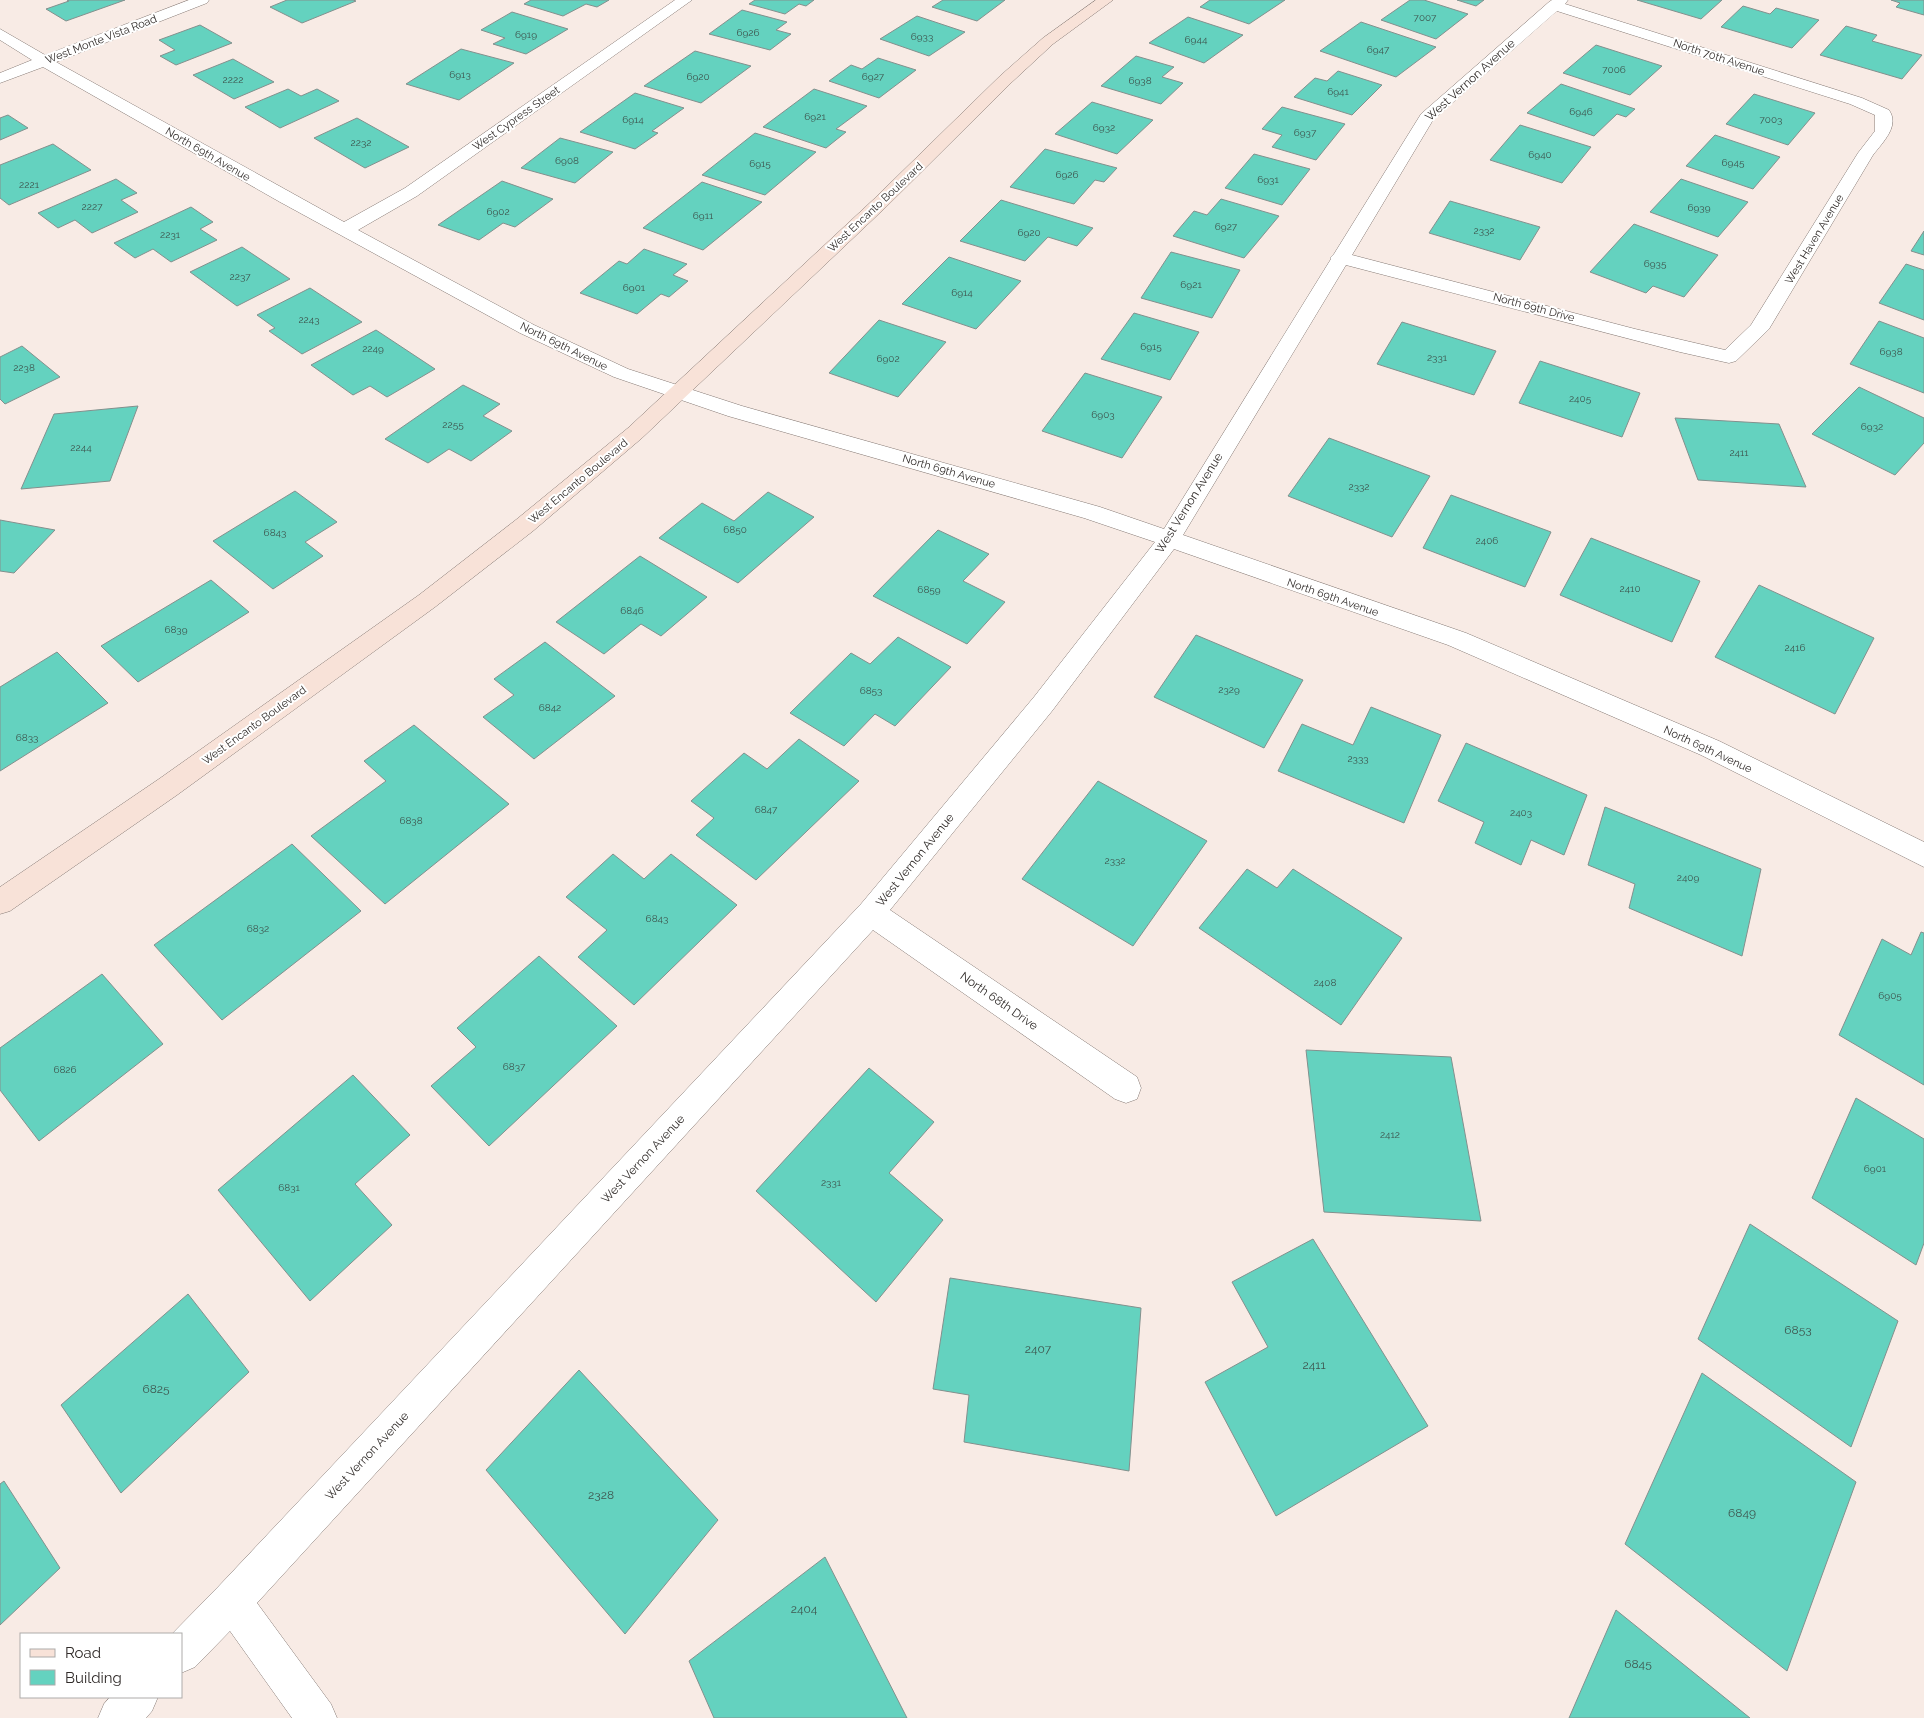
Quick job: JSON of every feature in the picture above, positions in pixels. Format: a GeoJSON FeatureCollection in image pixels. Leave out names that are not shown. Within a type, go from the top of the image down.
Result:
{"type":"FeatureCollection","features":[{"type":"Feature","properties":{"kind":"street","name":"West Monte Vista Road"},"geometry":{"type":"LineString","coordinates":[[0,78],[202,0]]}},
{"type":"Feature","properties":{"kind":"street","name":"West Cypress Street"},"geometry":{"type":"LineString","coordinates":[[344,230],[411,192],[685,0]]}},
{"type":"Feature","properties":{"kind":"street","name":"West Encanto Boulevard"},"geometry":{"type":"LineString","coordinates":[[0,902],[168,787],[427,601],[540,513],[635,433],[880,203],[1048,41],[1106,0]]}},
{"type":"Feature","properties":{"kind":"street","name":"North 70th Avenue"},"geometry":{"type":"LineString","coordinates":[[1557,3],[1856,101],[1883,114]]}},
{"type":"Feature","properties":{"kind":"street","name":"West Vernon Avenue"},"geometry":{"type":"LineString","coordinates":[[182,1652],[232,1601],[872,913],[1043,704],[1169,540],[1339,258],[1427,117],[1557,3]]}},
{"type":"Feature","properties":{"kind":"street","name":"North 69th Avenue"},"geometry":{"type":"LineString","coordinates":[[0,34],[44,61],[344,230],[575,353],[621,373],[735,411],[1092,512],[1457,639],[1710,748],[1924,855]]}},
{"type":"Feature","properties":{"kind":"street","name":"West Haven Avenue"},"geometry":{"type":"LineString","coordinates":[[1729,357],[1759,329],[1866,153],[1883,131],[1883,114]]}},
{"type":"Feature","properties":{"kind":"street","name":"North 69th Drive"},"geometry":{"type":"LineString","coordinates":[[1339,258],[1422,276],[1672,345],[1729,357]]}},
{"type":"Feature","properties":{"kind":"street","name":"North 68th Drive"},"geometry":{"type":"LineString","coordinates":[[872,913],[1126,1088]]}},
{"type":"Feature","properties":{"kind":"street"},"geometry":{"type":"LineString","coordinates":[[232,1601],[317,1718]]}},
{"type":"Feature","properties":{"kind":"street"},"geometry":{"type":"LineString","coordinates":[[118,1718],[137,1698]]}},
{"type":"Feature","properties":{"kind":"building"},"geometry":{"type":"Polygon","coordinates":[[[67,0],[125,0],[66,21],[46,9],[69,1],[67,0]]]}},
{"type":"Feature","properties":{"kind":"building"},"geometry":{"type":"Polygon","coordinates":[[[287,0],[356,1],[302,23],[270,7],[287,0]]]}},
{"type":"Feature","properties":{"kind":"building"},"geometry":{"type":"Polygon","coordinates":[[[531,0],[609,0],[597,7],[586,4],[563,16],[524,4],[531,0]]]}},
{"type":"Feature","properties":{"kind":"building"},"geometry":{"type":"Polygon","coordinates":[[[755,0],[814,0],[806,6],[799,4],[785,14],[749,4],[755,0]]]}},
{"type":"Feature","properties":{"kind":"building"},"geometry":{"type":"Polygon","coordinates":[[[943,0],[1005,0],[977,21],[932,7],[943,0]]]}},
{"type":"Feature","properties":{"kind":"building"},"geometry":{"type":"Polygon","coordinates":[[[1210,0],[1285,0],[1249,24],[1200,7],[1210,0]]]}},
{"type":"Feature","properties":{"kind":"building"},"geometry":{"type":"Polygon","coordinates":[[[1410,0],[1424,0],[1468,14],[1436,39],[1381,20],[1410,0]]]}},
{"type":"Feature","properties":{"kind":"building"},"geometry":{"type":"Polygon","coordinates":[[[1457,0],[1484,0],[1476,6],[1457,0]]]}},
{"type":"Feature","properties":{"kind":"building"},"geometry":{"type":"Polygon","coordinates":[[[1637,0],[1722,0],[1701,19],[1637,0]]]}},
{"type":"Feature","properties":{"kind":"building"},"geometry":{"type":"Polygon","coordinates":[[[1891,0],[1924,0],[1924,15],[1896,7],[1900,3],[1891,0]]]}},
{"type":"Feature","properties":{"kind":"building"},"geometry":{"type":"Polygon","coordinates":[[[1743,6],[1770,14],[1776,8],[1819,20],[1792,48],[1721,27],[1743,6]]]}},
{"type":"Feature","properties":{"kind":"building"},"geometry":{"type":"Polygon","coordinates":[[[742,10],[787,22],[776,30],[791,34],[770,50],[709,34],[742,10]]]}},
{"type":"Feature","properties":{"kind":"building"},"geometry":{"type":"Polygon","coordinates":[[[512,12],[568,29],[526,54],[493,44],[505,38],[481,30],[512,12]]]}},
{"type":"Feature","properties":{"kind":"building"},"geometry":{"type":"Polygon","coordinates":[[[917,16],[965,32],[929,56],[880,39],[917,16]]]}},
{"type":"Feature","properties":{"kind":"building"},"geometry":{"type":"Polygon","coordinates":[[[1188,17],[1243,35],[1204,63],[1149,43],[1188,17]]]}},
{"type":"Feature","properties":{"kind":"building"},"geometry":{"type":"Polygon","coordinates":[[[1361,22],[1436,47],[1396,77],[1320,51],[1361,22]]]}},
{"type":"Feature","properties":{"kind":"building"},"geometry":{"type":"Polygon","coordinates":[[[200,25],[232,43],[176,65],[160,56],[175,50],[159,40],[200,25]]]}},
{"type":"Feature","properties":{"kind":"building"},"geometry":{"type":"Polygon","coordinates":[[[1846,26],[1877,35],[1872,41],[1922,55],[1902,79],[1820,55],[1846,26]]]}},
{"type":"Feature","properties":{"kind":"building"},"geometry":{"type":"Polygon","coordinates":[[[1596,45],[1662,66],[1630,95],[1563,73],[1596,45]]]}},
{"type":"Feature","properties":{"kind":"building"},"geometry":{"type":"Polygon","coordinates":[[[461,49],[514,63],[459,100],[406,84],[461,49]]]}},
{"type":"Feature","properties":{"kind":"building"},"geometry":{"type":"Polygon","coordinates":[[[695,51],[751,66],[701,103],[644,86],[695,51]]]}},
{"type":"Feature","properties":{"kind":"building"},"geometry":{"type":"Polygon","coordinates":[[[1136,56],[1174,67],[1162,77],[1183,83],[1161,104],[1101,86],[1136,56]]]}},
{"type":"Feature","properties":{"kind":"building"},"geometry":{"type":"Polygon","coordinates":[[[878,58],[916,70],[879,98],[829,81],[851,65],[862,69],[878,58]]]}},
{"type":"Feature","properties":{"kind":"building"},"geometry":{"type":"Polygon","coordinates":[[[233,59],[274,82],[234,99],[193,75],[233,59]]]}},
{"type":"Feature","properties":{"kind":"building"},"geometry":{"type":"Polygon","coordinates":[[[1338,71],[1382,85],[1352,115],[1294,97],[1315,78],[1327,81],[1338,71]]]}},
{"type":"Feature","properties":{"kind":"building"},"geometry":{"type":"Polygon","coordinates":[[[1561,84],[1635,109],[1626,117],[1617,114],[1594,136],[1527,113],[1561,84]]]}},
{"type":"Feature","properties":{"kind":"building"},"geometry":{"type":"Polygon","coordinates":[[[288,89],[301,96],[317,89],[339,101],[280,128],[245,107],[288,89]]]}},
{"type":"Feature","properties":{"kind":"building"},"geometry":{"type":"Polygon","coordinates":[[[814,89],[867,106],[836,129],[846,132],[826,148],[763,127],[814,89]]]}},
{"type":"Feature","properties":{"kind":"building"},"geometry":{"type":"Polygon","coordinates":[[[635,93],[684,108],[652,131],[658,133],[635,149],[580,132],[635,93]]]}},
{"type":"Feature","properties":{"kind":"building"},"geometry":{"type":"Polygon","coordinates":[[[1754,94],[1815,113],[1788,145],[1726,124],[1754,94]]]}},
{"type":"Feature","properties":{"kind":"building"},"geometry":{"type":"Polygon","coordinates":[[[1092,102],[1153,120],[1117,154],[1055,134],[1092,102]]]}},
{"type":"Feature","properties":{"kind":"building"},"geometry":{"type":"Polygon","coordinates":[[[1282,107],[1345,124],[1316,160],[1272,147],[1282,135],[1262,129],[1282,107]]]}},
{"type":"Feature","properties":{"kind":"building"},"geometry":{"type":"Polygon","coordinates":[[[8,115],[28,128],[0,140],[0,118],[8,115]]]}},
{"type":"Feature","properties":{"kind":"building"},"geometry":{"type":"Polygon","coordinates":[[[357,118],[409,147],[365,168],[314,138],[357,118]]]}},
{"type":"Feature","properties":{"kind":"building"},"geometry":{"type":"Polygon","coordinates":[[[1520,125],[1591,147],[1562,183],[1490,160],[1520,125]]]}},
{"type":"Feature","properties":{"kind":"building"},"geometry":{"type":"Polygon","coordinates":[[[755,133],[816,152],[765,195],[702,175],[755,133]]]}},
{"type":"Feature","properties":{"kind":"building"},"geometry":{"type":"Polygon","coordinates":[[[1715,135],[1780,157],[1753,189],[1686,166],[1715,135]]]}},
{"type":"Feature","properties":{"kind":"building"},"geometry":{"type":"Polygon","coordinates":[[[560,138],[613,152],[575,183],[521,168],[560,138]]]}},
{"type":"Feature","properties":{"kind":"building"},"geometry":{"type":"Polygon","coordinates":[[[53,144],[91,170],[9,205],[0,198],[0,165],[53,144]]]}},
{"type":"Feature","properties":{"kind":"building"},"geometry":{"type":"Polygon","coordinates":[[[1045,149],[1117,168],[1104,182],[1095,180],[1074,204],[1010,187],[1045,149]]]}},
{"type":"Feature","properties":{"kind":"building"},"geometry":{"type":"Polygon","coordinates":[[[1254,154],[1310,169],[1282,205],[1225,188],[1254,154]]]}},
{"type":"Feature","properties":{"kind":"building"},"geometry":{"type":"Polygon","coordinates":[[[116,179],[137,193],[121,200],[138,212],[92,233],[75,220],[58,228],[38,213],[116,179]]]}},
{"type":"Feature","properties":{"kind":"building"},"geometry":{"type":"Polygon","coordinates":[[[1681,179],[1748,202],[1718,237],[1650,212],[1681,179]]]}},
{"type":"Feature","properties":{"kind":"building"},"geometry":{"type":"Polygon","coordinates":[[[502,181],[553,199],[515,227],[503,223],[479,240],[438,225],[502,181]]]}},
{"type":"Feature","properties":{"kind":"building"},"geometry":{"type":"Polygon","coordinates":[[[702,182],[762,202],[703,250],[643,228],[702,182]]]}},
{"type":"Feature","properties":{"kind":"building"},"geometry":{"type":"Polygon","coordinates":[[[1221,199],[1279,216],[1244,258],[1173,236],[1194,211],[1207,215],[1221,199]]]}},
{"type":"Feature","properties":{"kind":"building"},"geometry":{"type":"Polygon","coordinates":[[[1001,200],[1093,228],[1077,246],[1048,237],[1025,261],[960,241],[1001,200]]]}},
{"type":"Feature","properties":{"kind":"building"},"geometry":{"type":"Polygon","coordinates":[[[1450,201],[1540,227],[1520,260],[1429,233],[1450,201]]]}},
{"type":"Feature","properties":{"kind":"building"},"geometry":{"type":"Polygon","coordinates":[[[191,207],[213,222],[200,229],[217,240],[171,262],[153,249],[135,258],[114,243],[191,207]]]}},
{"type":"Feature","properties":{"kind":"building"},"geometry":{"type":"Polygon","coordinates":[[[1634,224],[1718,255],[1684,297],[1653,286],[1646,293],[1590,272],[1634,224]]]}},
{"type":"Feature","properties":{"kind":"building"},"geometry":{"type":"Polygon","coordinates":[[[1924,231],[1924,255],[1911,251],[1924,231]]]}},
{"type":"Feature","properties":{"kind":"building"},"geometry":{"type":"Polygon","coordinates":[[[242,247],[290,279],[237,306],[190,272],[242,247]]]}},
{"type":"Feature","properties":{"kind":"building"},"geometry":{"type":"Polygon","coordinates":[[[644,249],[687,264],[673,275],[688,281],[669,297],[661,294],[637,314],[580,293],[619,261],[627,264],[644,249]]]}},
{"type":"Feature","properties":{"kind":"building"},"geometry":{"type":"Polygon","coordinates":[[[1171,252],[1240,270],[1212,318],[1141,298],[1171,252]]]}},
{"type":"Feature","properties":{"kind":"building"},"geometry":{"type":"Polygon","coordinates":[[[949,257],[1021,281],[976,329],[902,304],[949,257]]]}},
{"type":"Feature","properties":{"kind":"building"},"geometry":{"type":"Polygon","coordinates":[[[1906,264],[1924,270],[1924,320],[1879,303],[1906,264]]]}},
{"type":"Feature","properties":{"kind":"building"},"geometry":{"type":"Polygon","coordinates":[[[310,288],[362,322],[302,354],[269,331],[275,328],[257,315],[310,288]]]}},
{"type":"Feature","properties":{"kind":"building"},"geometry":{"type":"Polygon","coordinates":[[[1134,313],[1199,332],[1170,380],[1101,359],[1134,313]]]}},
{"type":"Feature","properties":{"kind":"building"},"geometry":{"type":"Polygon","coordinates":[[[879,320],[946,342],[898,397],[829,373],[879,320]]]}},
{"type":"Feature","properties":{"kind":"building"},"geometry":{"type":"Polygon","coordinates":[[[1879,321],[1924,338],[1924,393],[1850,364],[1879,321]]]}},
{"type":"Feature","properties":{"kind":"building"},"geometry":{"type":"Polygon","coordinates":[[[1402,322],[1496,351],[1474,395],[1377,364],[1402,322]]]}},
{"type":"Feature","properties":{"kind":"building"},"geometry":{"type":"Polygon","coordinates":[[[376,330],[435,369],[387,397],[370,386],[353,395],[311,365],[376,330]]]}},
{"type":"Feature","properties":{"kind":"building"},"geometry":{"type":"Polygon","coordinates":[[[22,346],[60,377],[5,404],[0,399],[0,357],[22,346]]]}},
{"type":"Feature","properties":{"kind":"building"},"geometry":{"type":"Polygon","coordinates":[[[1540,361],[1640,393],[1622,437],[1519,403],[1540,361]]]}},
{"type":"Feature","properties":{"kind":"building"},"geometry":{"type":"Polygon","coordinates":[[[1085,373],[1162,397],[1122,458],[1042,431],[1085,373]]]}},
{"type":"Feature","properties":{"kind":"building"},"geometry":{"type":"Polygon","coordinates":[[[463,385],[500,404],[483,416],[512,431],[471,461],[449,449],[428,463],[385,439],[463,385]]]}},
{"type":"Feature","properties":{"kind":"building"},"geometry":{"type":"Polygon","coordinates":[[[1859,387],[1924,418],[1924,443],[1895,475],[1812,434],[1859,387]]]}},
{"type":"Feature","properties":{"kind":"building"},"geometry":{"type":"Polygon","coordinates":[[[138,406],[110,481],[21,489],[54,414],[138,406]]]}},
{"type":"Feature","properties":{"kind":"building"},"geometry":{"type":"Polygon","coordinates":[[[1675,418],[1779,424],[1806,487],[1698,480],[1675,418]]]}},
{"type":"Feature","properties":{"kind":"building"},"geometry":{"type":"Polygon","coordinates":[[[1329,438],[1430,476],[1392,537],[1288,496],[1329,438]]]}},
{"type":"Feature","properties":{"kind":"building"},"geometry":{"type":"Polygon","coordinates":[[[295,491],[337,522],[305,542],[323,556],[273,589],[213,541],[295,491]]]}},
{"type":"Feature","properties":{"kind":"building"},"geometry":{"type":"Polygon","coordinates":[[[768,492],[814,517],[738,583],[659,538],[702,503],[734,521],[768,492]]]}},
{"type":"Feature","properties":{"kind":"building"},"geometry":{"type":"Polygon","coordinates":[[[1451,495],[1551,532],[1525,587],[1423,548],[1451,495]]]}},
{"type":"Feature","properties":{"kind":"building"},"geometry":{"type":"Polygon","coordinates":[[[0,520],[55,530],[14,573],[0,571],[0,520]]]}},
{"type":"Feature","properties":{"kind":"building"},"geometry":{"type":"Polygon","coordinates":[[[938,530],[989,554],[963,581],[1005,602],[967,644],[873,596],[938,530]]]}},
{"type":"Feature","properties":{"kind":"building"},"geometry":{"type":"Polygon","coordinates":[[[1591,538],[1700,581],[1672,642],[1560,595],[1591,538]]]}},
{"type":"Feature","properties":{"kind":"building"},"geometry":{"type":"Polygon","coordinates":[[[640,556],[707,597],[661,636],[641,624],[604,654],[556,622],[640,556]]]}},
{"type":"Feature","properties":{"kind":"building"},"geometry":{"type":"Polygon","coordinates":[[[211,580],[249,612],[138,682],[101,646],[211,580]]]}},
{"type":"Feature","properties":{"kind":"building"},"geometry":{"type":"Polygon","coordinates":[[[1759,585],[1874,638],[1835,714],[1715,657],[1759,585]]]}},
{"type":"Feature","properties":{"kind":"building"},"geometry":{"type":"Polygon","coordinates":[[[1196,635],[1303,680],[1264,748],[1154,697],[1196,635]]]}},
{"type":"Feature","properties":{"kind":"building"},"geometry":{"type":"Polygon","coordinates":[[[898,637],[951,667],[895,726],[875,714],[844,746],[790,713],[851,653],[870,664],[898,637]]]}},
{"type":"Feature","properties":{"kind":"building"},"geometry":{"type":"Polygon","coordinates":[[[545,642],[615,696],[534,759],[483,717],[514,695],[494,679],[545,642]]]}},
{"type":"Feature","properties":{"kind":"building"},"geometry":{"type":"Polygon","coordinates":[[[57,652],[108,703],[0,771],[0,687],[57,652]]]}},
{"type":"Feature","properties":{"kind":"building"},"geometry":{"type":"Polygon","coordinates":[[[1371,707],[1441,735],[1404,823],[1278,771],[1302,724],[1353,745],[1371,707]]]}},
{"type":"Feature","properties":{"kind":"building"},"geometry":{"type":"Polygon","coordinates":[[[414,725],[509,804],[385,904],[311,836],[386,781],[364,761],[414,725]]]}},
{"type":"Feature","properties":{"kind":"building"},"geometry":{"type":"Polygon","coordinates":[[[799,739],[859,781],[756,880],[696,835],[714,818],[691,801],[744,753],[767,769],[799,739]]]}},
{"type":"Feature","properties":{"kind":"building"},"geometry":{"type":"Polygon","coordinates":[[[1466,743],[1587,795],[1564,855],[1531,840],[1521,865],[1475,843],[1484,822],[1438,801],[1466,743]]]}},
{"type":"Feature","properties":{"kind":"building"},"geometry":{"type":"Polygon","coordinates":[[[1098,781],[1207,841],[1133,946],[1022,879],[1098,781]]]}},
{"type":"Feature","properties":{"kind":"building"},"geometry":{"type":"Polygon","coordinates":[[[1605,807],[1761,869],[1742,956],[1629,908],[1635,884],[1588,865],[1605,807]]]}},
{"type":"Feature","properties":{"kind":"building"},"geometry":{"type":"Polygon","coordinates":[[[292,844],[361,911],[222,1020],[154,945],[292,844]]]}},
{"type":"Feature","properties":{"kind":"building"},"geometry":{"type":"Polygon","coordinates":[[[613,854],[644,879],[671,854],[737,905],[634,1005],[578,957],[607,930],[566,897],[613,854]]]}},
{"type":"Feature","properties":{"kind":"building"},"geometry":{"type":"Polygon","coordinates":[[[1247,869],[1277,888],[1293,869],[1402,938],[1341,1025],[1199,928],[1247,869]]]}},
{"type":"Feature","properties":{"kind":"building"},"geometry":{"type":"Polygon","coordinates":[[[1921,932],[1924,933],[1924,1085],[1839,1035],[1882,939],[1911,955],[1921,932]]]}},
{"type":"Feature","properties":{"kind":"building"},"geometry":{"type":"Polygon","coordinates":[[[539,956],[617,1026],[489,1146],[431,1086],[476,1047],[457,1028],[539,956]]]}},
{"type":"Feature","properties":{"kind":"building"},"geometry":{"type":"Polygon","coordinates":[[[102,974],[163,1044],[39,1141],[0,1090],[0,1048],[102,974]]]}},
{"type":"Feature","properties":{"kind":"building"},"geometry":{"type":"Polygon","coordinates":[[[1306,1050],[1451,1057],[1481,1221],[1324,1212],[1306,1050]]]}},
{"type":"Feature","properties":{"kind":"building"},"geometry":{"type":"Polygon","coordinates":[[[869,1068],[934,1122],[889,1173],[943,1220],[876,1302],[756,1191],[869,1068]]]}},
{"type":"Feature","properties":{"kind":"building"},"geometry":{"type":"Polygon","coordinates":[[[353,1075],[410,1135],[355,1184],[392,1225],[310,1301],[218,1190],[353,1075]]]}},
{"type":"Feature","properties":{"kind":"building"},"geometry":{"type":"Polygon","coordinates":[[[1856,1098],[1924,1139],[1924,1243],[1916,1265],[1812,1198],[1856,1098]]]}},
{"type":"Feature","properties":{"kind":"building"},"geometry":{"type":"Polygon","coordinates":[[[1750,1224],[1898,1321],[1851,1447],[1698,1339],[1750,1224]]]}},
{"type":"Feature","properties":{"kind":"building"},"geometry":{"type":"Polygon","coordinates":[[[1313,1239],[1428,1426],[1276,1516],[1205,1382],[1268,1347],[1232,1282],[1313,1239]]]}},
{"type":"Feature","properties":{"kind":"building"},"geometry":{"type":"Polygon","coordinates":[[[950,1278],[1141,1308],[1129,1471],[964,1442],[969,1395],[933,1389],[950,1278]]]}},
{"type":"Feature","properties":{"kind":"building"},"geometry":{"type":"Polygon","coordinates":[[[188,1294],[249,1372],[121,1493],[61,1405],[188,1294]]]}},
{"type":"Feature","properties":{"kind":"building"},"geometry":{"type":"Polygon","coordinates":[[[579,1370],[718,1520],[625,1634],[486,1470],[579,1370]]]}},
{"type":"Feature","properties":{"kind":"building"},"geometry":{"type":"Polygon","coordinates":[[[1702,1373],[1856,1482],[1787,1671],[1625,1544],[1702,1373]]]}},
{"type":"Feature","properties":{"kind":"building"},"geometry":{"type":"Polygon","coordinates":[[[4,1481],[60,1568],[0,1625],[0,1484],[4,1481]]]}},
{"type":"Feature","properties":{"kind":"building"},"geometry":{"type":"Polygon","coordinates":[[[825,1557],[907,1718],[714,1718],[689,1661],[825,1557]]]}},
{"type":"Feature","properties":{"kind":"building"},"geometry":{"type":"Polygon","coordinates":[[[1616,1610],[1750,1718],[1569,1718],[1616,1610]]]}}]}
